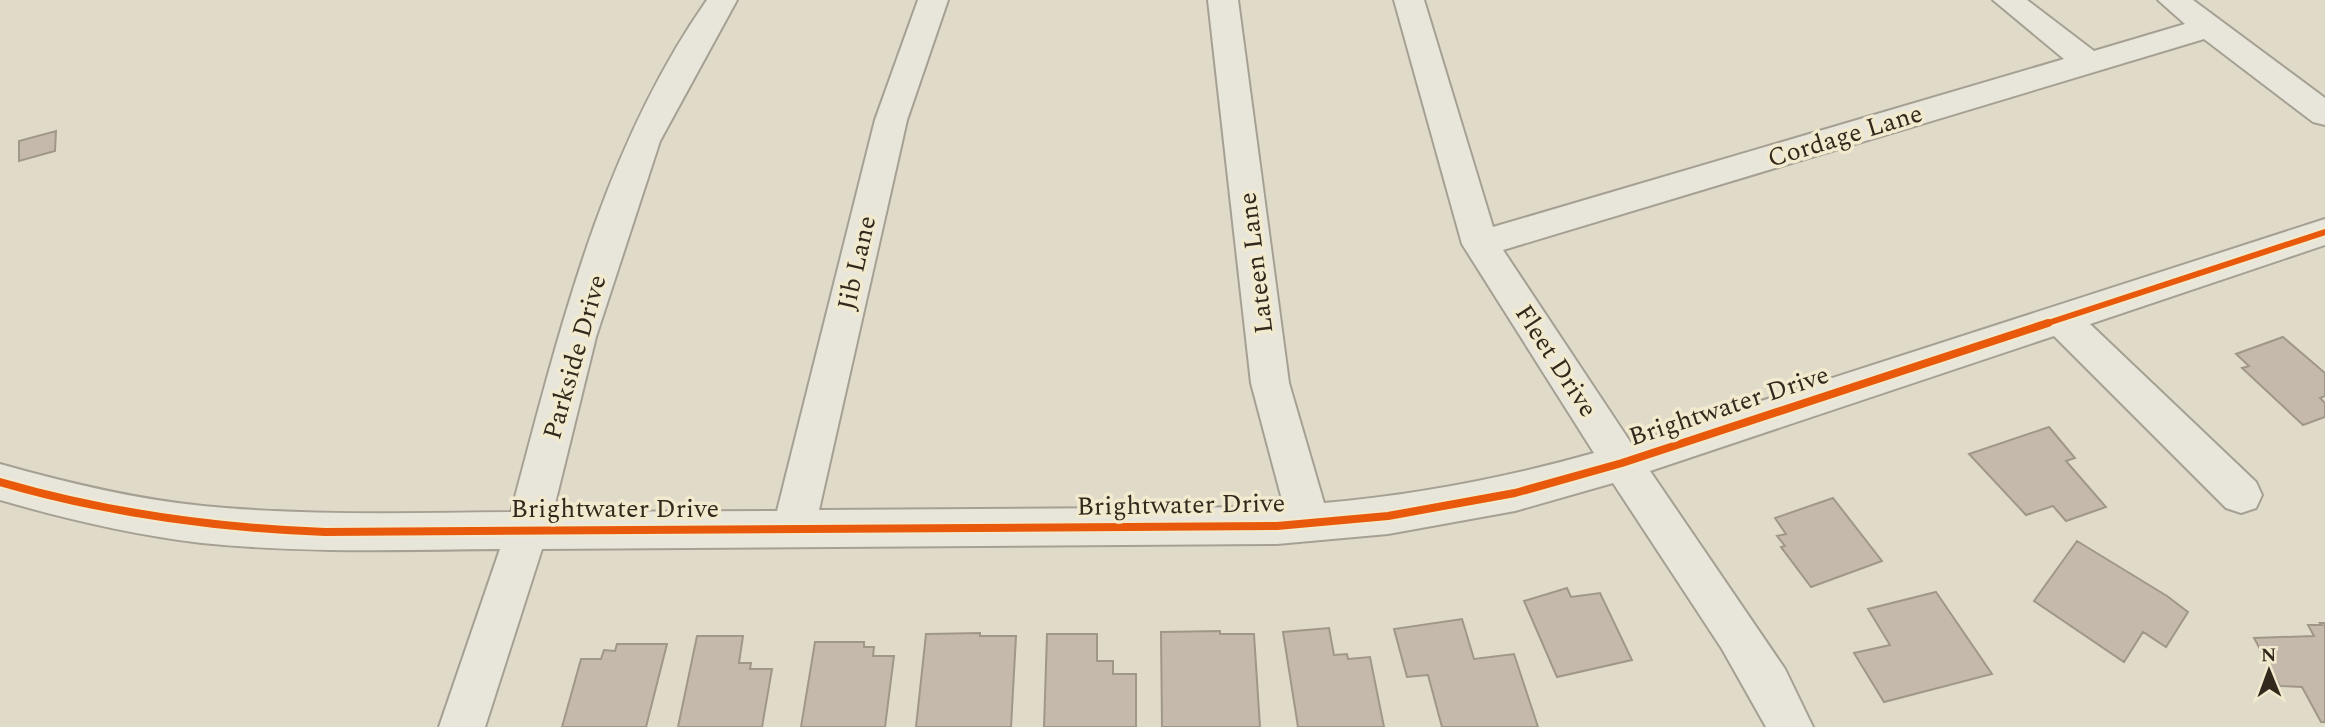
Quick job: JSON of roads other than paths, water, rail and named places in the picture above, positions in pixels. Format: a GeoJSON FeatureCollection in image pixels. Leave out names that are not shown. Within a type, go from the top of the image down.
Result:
{"type":"FeatureCollection","features":[{"type":"Feature","properties":{"kind":"street","name":"Parkside Drive"},"geometry":{"type":"LineString","coordinates":[[462,727],[527,531],[578,337],[643,141],[707,22],[722,0]]}},
{"type":"Feature","properties":{"kind":"street","name":"Jib Lane"},"geometry":{"type":"LineString","coordinates":[[794,529],[891,120],[933,0]]}},
{"type":"Feature","properties":{"kind":"street","name":"Lateen Lane"},"geometry":{"type":"LineString","coordinates":[[1223,0],[1270,383],[1309,523]]}},
{"type":"Feature","properties":{"kind":"street","name":"Fleet Drive"},"geometry":{"type":"LineString","coordinates":[[1409,0],[1480,244],[1622,463],[1738,634],[1769,684],[1790,727]]}},
{"type":"Feature","properties":{"kind":"street"},"geometry":{"type":"LineString","coordinates":[[2008,0],[2089,63]]}},
{"type":"Feature","properties":{"kind":"street"},"geometry":{"type":"LineString","coordinates":[[2173,0],[2325,114]]}},
{"type":"Feature","properties":{"kind":"street","name":"Cordage Lane"},"geometry":{"type":"LineString","coordinates":[[1480,244],[2209,27]]}},
{"type":"Feature","properties":{"kind":"street","name":"Brightwater Drive"},"geometry":{"type":"LineString","coordinates":[[0,482],[68,503],[108,511],[237,529],[527,531],[1276,526],[1388,516],[1515,493],[1622,463],[2325,232]]}},
{"type":"Feature","properties":{"kind":"street"},"geometry":{"type":"LineString","coordinates":[[2061,319],[2241,495]]}}]}
